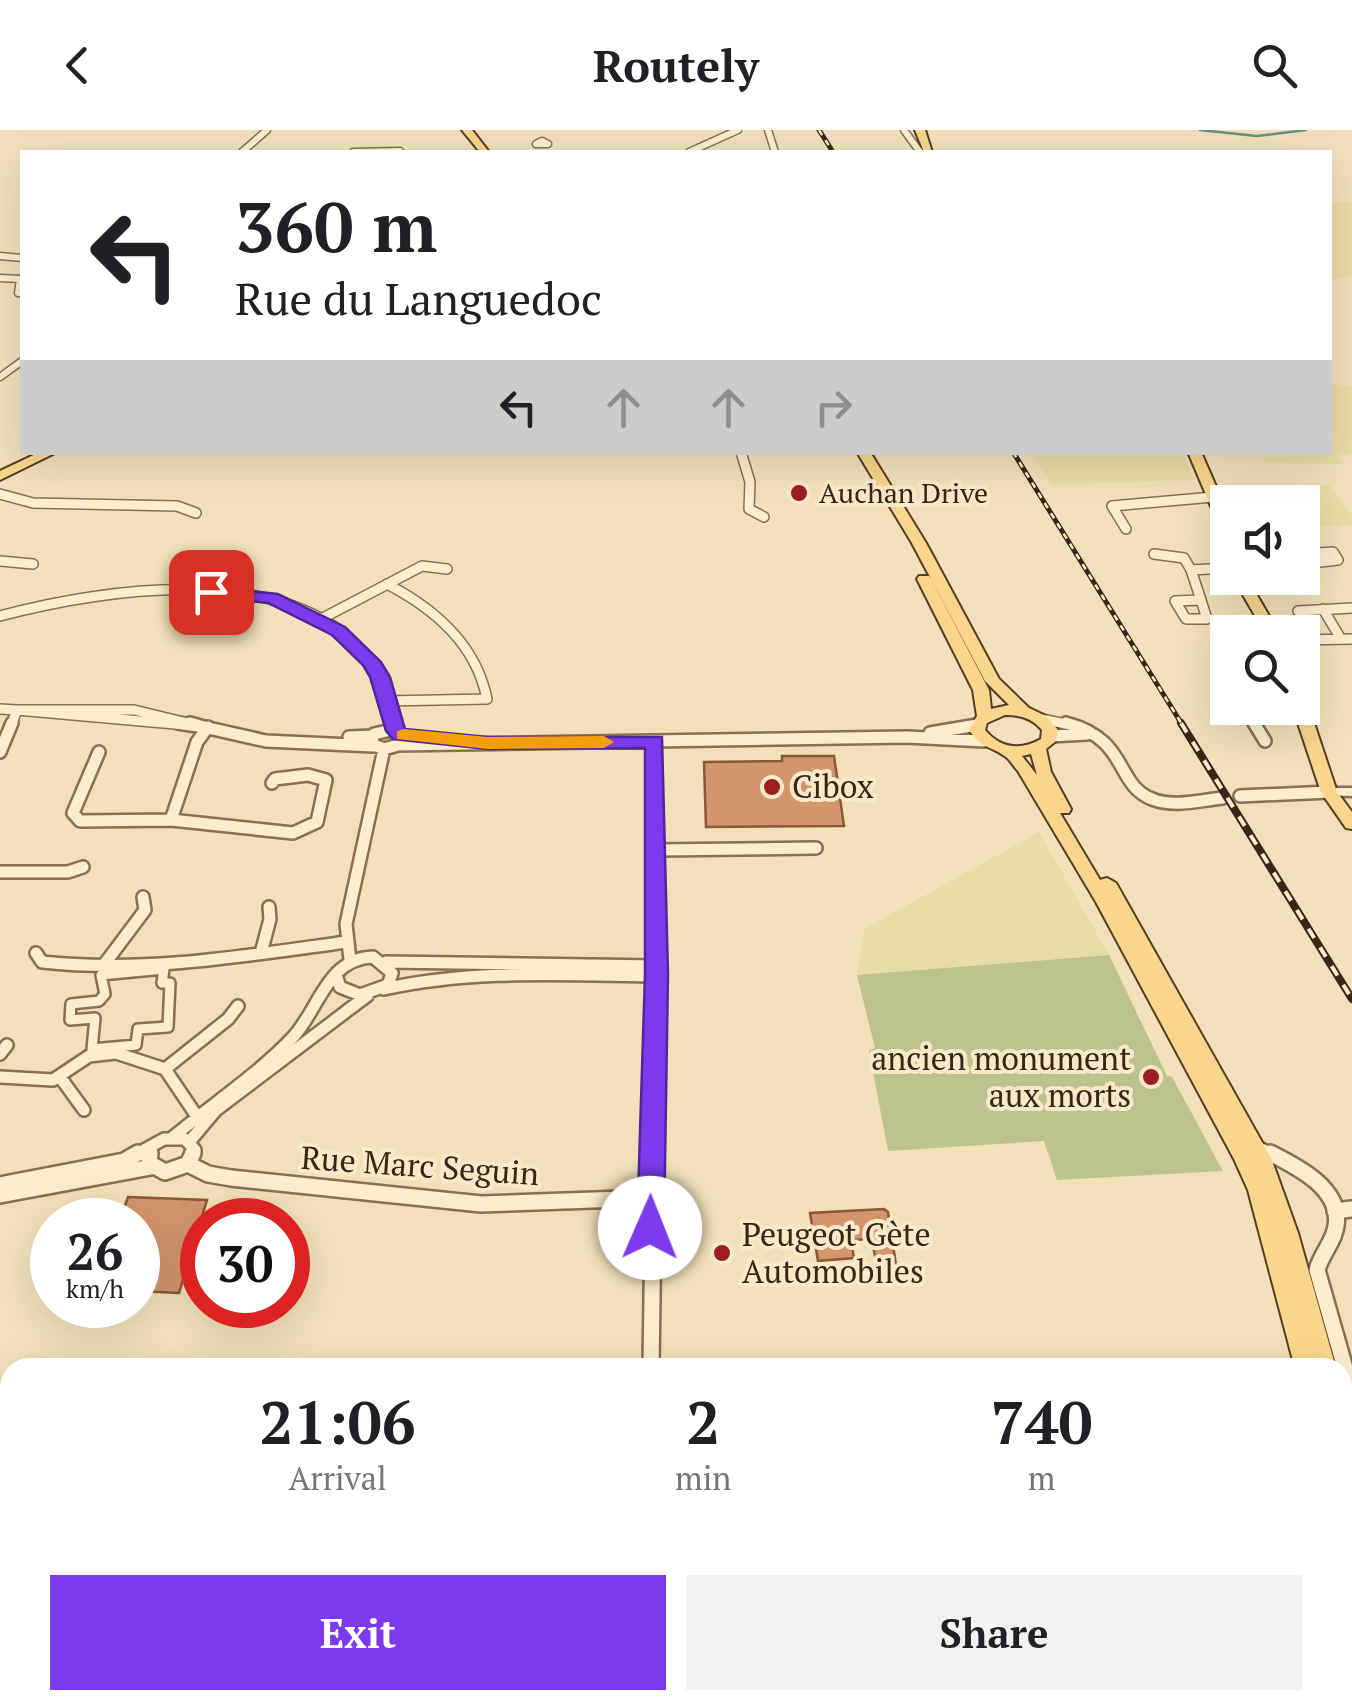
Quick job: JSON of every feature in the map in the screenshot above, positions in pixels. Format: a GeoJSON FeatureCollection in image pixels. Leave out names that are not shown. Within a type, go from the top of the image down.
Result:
{"type":"FeatureCollection","features":[{"type":"Feature","properties":{"kind":"main road"},"geometry":{"type":"LineString","coordinates":[[467,130],[483,150]]}},
{"type":"Feature","properties":{"kind":"main road"},"geometry":{"type":"LineString","coordinates":[[0,476],[46,455]]}},
{"type":"Feature","properties":{"kind":"main road"},"geometry":{"type":"LineString","coordinates":[[854,455],[907,544],[981,690],[984,741],[1009,751],[1025,768],[1105,902],[1244,1160],[1266,1216],[1303,1358]]}},
{"type":"Feature","properties":{"kind":"main road"},"geometry":{"type":"LineString","coordinates":[[865,455],[993,681],[1023,711]]}},
{"type":"Feature","properties":{"kind":"main road"},"geometry":{"type":"LineString","coordinates":[[1195,455],[1210,491]]}},
{"type":"Feature","properties":{"kind":"main road"},"geometry":{"type":"LineString","coordinates":[[981,720],[1002,710],[1023,711],[1042,719],[1044,742],[1040,764],[1054,793],[1141,940],[1254,1145],[1288,1233],[1322,1358]]}},
{"type":"Feature","properties":{"kind":"main road"},"geometry":{"type":"LineString","coordinates":[[1307,725],[1329,792],[1352,824]]}},
{"type":"Feature","properties":{"kind":"main road"},"geometry":{"type":"LineString","coordinates":[[1009,751],[1044,742]]}},
{"type":"Feature","properties":{"kind":"street"},"geometry":{"type":"LineString","coordinates":[[244,150],[267,130]]}},
{"type":"Feature","properties":{"kind":"street"},"geometry":{"type":"LineString","coordinates":[[693,150],[738,130]]}},
{"type":"Feature","properties":{"kind":"street"},"geometry":{"type":"LineString","coordinates":[[742,455],[749,475],[749,510],[764,517]]}},
{"type":"Feature","properties":{"kind":"street"},"geometry":{"type":"LineString","coordinates":[[0,494],[34,502],[177,506],[196,513]]}},
{"type":"Feature","properties":{"kind":"street"},"geometry":{"type":"LineString","coordinates":[[1126,529],[1112,506],[1210,498]]}},
{"type":"Feature","properties":{"kind":"street"},"geometry":{"type":"LineString","coordinates":[[1154,554],[1184,558],[1201,600]]}},
{"type":"Feature","properties":{"kind":"street"},"geometry":{"type":"LineString","coordinates":[[0,562],[33,564]]}},
{"type":"Feature","properties":{"kind":"street"},"geometry":{"type":"LineString","coordinates":[[318,620],[422,566],[447,569]]}},
{"type":"Feature","properties":{"kind":"street"},"geometry":{"type":"LineString","coordinates":[[1191,570],[1210,569]]}},
{"type":"Feature","properties":{"kind":"street"},"geometry":{"type":"LineString","coordinates":[[387,584],[428,609],[452,633],[480,670],[487,699],[388,705]]}},
{"type":"Feature","properties":{"kind":"street"},"geometry":{"type":"LineString","coordinates":[[0,616],[94,594],[162,589],[272,598],[347,638],[371,662],[398,737]]}},
{"type":"Feature","properties":{"kind":"street"},"geometry":{"type":"LineString","coordinates":[[1298,611],[1352,608]]}},
{"type":"Feature","properties":{"kind":"street"},"geometry":{"type":"LineString","coordinates":[[1323,610],[1346,639]]}},
{"type":"Feature","properties":{"kind":"street"},"geometry":{"type":"LineString","coordinates":[[1320,640],[1346,639]]}},
{"type":"Feature","properties":{"kind":"street"},"geometry":{"type":"LineString","coordinates":[[350,960],[346,924],[377,740],[388,705]]}},
{"type":"Feature","properties":{"kind":"street"},"geometry":{"type":"LineString","coordinates":[[0,709],[134,710],[287,744],[398,737],[488,743],[906,737],[984,741]]}},
{"type":"Feature","properties":{"kind":"street"},"geometry":{"type":"LineString","coordinates":[[0,752],[18,710]]}},
{"type":"Feature","properties":{"kind":"street"},"geometry":{"type":"LineString","coordinates":[[1042,719],[1077,726],[1096,735],[1112,748],[1136,788],[1148,798],[1169,802],[1223,798]]}},
{"type":"Feature","properties":{"kind":"street"},"geometry":{"type":"LineString","coordinates":[[906,737],[981,720]]}},
{"type":"Feature","properties":{"kind":"street"},"geometry":{"type":"LineString","coordinates":[[1255,725],[1265,742]]}},
{"type":"Feature","properties":{"kind":"street"},"geometry":{"type":"LineString","coordinates":[[172,820],[197,742],[208,727]]}},
{"type":"Feature","properties":{"kind":"street"},"geometry":{"type":"LineString","coordinates":[[1044,742],[1067,733],[1096,735]]}},
{"type":"Feature","properties":{"kind":"street"},"geometry":{"type":"LineString","coordinates":[[377,740],[398,737]]}},
{"type":"Feature","properties":{"kind":"street"},"geometry":{"type":"LineString","coordinates":[[651,1358],[657,971],[655,742]]}},
{"type":"Feature","properties":{"kind":"street"},"geometry":{"type":"LineString","coordinates":[[99,752],[73,814],[80,821],[172,820],[293,833],[317,822],[326,780],[308,775],[275,779],[272,783]]}},
{"type":"Feature","properties":{"kind":"street"},"geometry":{"type":"LineString","coordinates":[[1240,796],[1352,792]]}},
{"type":"Feature","properties":{"kind":"street"},"geometry":{"type":"LineString","coordinates":[[656,850],[816,848]]}},
{"type":"Feature","properties":{"kind":"street"},"geometry":{"type":"LineString","coordinates":[[0,872],[68,872],[83,866]]}},
{"type":"Feature","properties":{"kind":"street"},"geometry":{"type":"LineString","coordinates":[[103,966],[144,910],[142,897]]}},
{"type":"Feature","properties":{"kind":"street"},"geometry":{"type":"LineString","coordinates":[[261,953],[270,919],[269,907]]}},
{"type":"Feature","properties":{"kind":"street"},"geometry":{"type":"LineString","coordinates":[[36,952],[42,962],[78,968],[346,942]]}},
{"type":"Feature","properties":{"kind":"street"},"geometry":{"type":"LineString","coordinates":[[0,1186],[124,1160],[172,1138],[196,1114],[294,1036],[350,960],[370,957],[386,962],[657,971]]}},
{"type":"Feature","properties":{"kind":"street"},"geometry":{"type":"LineString","coordinates":[[384,989],[392,977],[386,962]]}},
{"type":"Feature","properties":{"kind":"street"},"geometry":{"type":"LineString","coordinates":[[164,969],[162,982],[170,984],[168,1027],[138,1029],[136,1045],[92,1049],[95,1018],[70,1020],[70,1004],[98,1000],[105,994],[101,975],[164,969]]}},
{"type":"Feature","properties":{"kind":"street"},"geometry":{"type":"LineString","coordinates":[[190,1141],[216,1110],[368,995],[384,989],[435,978],[489,974],[657,971]]}},
{"type":"Feature","properties":{"kind":"street"},"geometry":{"type":"LineString","coordinates":[[336,974],[339,988],[368,995]]}},
{"type":"Feature","properties":{"kind":"street"},"geometry":{"type":"LineString","coordinates":[[165,1068],[228,1020],[238,1006]]}},
{"type":"Feature","properties":{"kind":"street"},"geometry":{"type":"LineString","coordinates":[[0,1076],[46,1081],[60,1077],[89,1056],[104,1052],[165,1068],[196,1114]]}},
{"type":"Feature","properties":{"kind":"street"},"geometry":{"type":"LineString","coordinates":[[60,1077],[84,1110]]}},
{"type":"Feature","properties":{"kind":"street"},"geometry":{"type":"LineString","coordinates":[[0,1195],[151,1166],[173,1172],[188,1164],[196,1150],[190,1141],[172,1138]]}},
{"type":"Feature","properties":{"kind":"street"},"geometry":{"type":"LineString","coordinates":[[1254,1145],[1316,1180],[1335,1212],[1336,1232],[1321,1250],[1317,1270],[1342,1358]]}},
{"type":"Feature","properties":{"kind":"street"},"geometry":{"type":"LineString","coordinates":[[151,1149],[151,1166]]}},
{"type":"Feature","properties":{"kind":"street","name":"Rue Marc Seguin"},"geometry":{"type":"LineString","coordinates":[[188,1164],[208,1174],[231,1178],[481,1204],[651,1198]]}},
{"type":"Feature","properties":{"kind":"street"},"geometry":{"type":"LineString","coordinates":[[1335,1212],[1352,1209]]}},
{"type":"Feature","properties":{"kind":"shaded area"},"geometry":{"type":"Polygon","coordinates":[[[1352,202],[1352,238],[1348,238],[1352,241],[1352,276],[1332,280],[1332,203],[1352,202]]]}},
{"type":"Feature","properties":{"kind":"shaded area"},"geometry":{"type":"Polygon","coordinates":[[[1332,384],[1352,386],[1352,455],[1337,455],[1344,464],[1266,463],[1261,455],[1332,455],[1332,384]]]}},
{"type":"Feature","properties":{"kind":"shaded area"},"geometry":{"type":"Polygon","coordinates":[[[1032,455],[1184,455],[1194,480],[1051,484],[1032,455]]]}},
{"type":"Feature","properties":{"kind":"shaded area"},"geometry":{"type":"Polygon","coordinates":[[[1320,485],[1329,485],[1352,515],[1352,525],[1320,526],[1320,485]]]}},
{"type":"Feature","properties":{"kind":"shaded area"},"geometry":{"type":"Polygon","coordinates":[[[1039,832],[1109,955],[857,975],[864,929],[1039,832]]]}},
{"type":"Feature","properties":{"kind":"green space"},"geometry":{"type":"Polygon","coordinates":[[[1109,955],[1167,1076],[1172,1077],[1223,1171],[1057,1180],[1044,1141],[888,1151],[869,1050],[875,1048],[857,975],[1109,955]]]}},
{"type":"Feature","properties":{"kind":"building","name":"Cibox"},"geometry":{"type":"Polygon","coordinates":[[[782,756],[834,756],[844,826],[706,827],[704,762],[782,761],[782,756]]]}},
{"type":"Feature","properties":{"kind":"building"},"geometry":{"type":"Polygon","coordinates":[[[160,1198],[180,1199],[179,1293],[160,1292],[160,1198]]]}},
{"type":"Feature","properties":{"kind":"building"},"geometry":{"type":"Polygon","coordinates":[[[884,1209],[888,1212],[898,1278],[879,1279],[872,1239],[851,1240],[854,1258],[818,1261],[810,1213],[884,1209]]]}},
{"type":"Feature","properties":{"kind":"waterway"},"geometry":{"type":"LineString","coordinates":[[1200,130],[1257,136],[1306,130]]}},
{"type":"Feature","properties":{"kind":"railway"},"geometry":{"type":"LineString","coordinates":[[819,130],[832,150]]}},
{"type":"Feature","properties":{"kind":"railway"},"geometry":{"type":"LineString","coordinates":[[1015,455],[1183,726]]}},
{"type":"Feature","properties":{"kind":"railway"},"geometry":{"type":"LineString","coordinates":[[1181,723],[1352,999]]}},
{"type":"Feature","properties":{"kind":"slow traffic"},"geometry":{"type":"LineString","coordinates":[[404,735],[488,743],[604,742]]}},
{"type":"Feature","properties":{"kind":"place","name":"Auchan Drive"},"geometry":{"type":"Point","coordinates":[799,493]}},
{"type":"Feature","properties":{"kind":"place","name":"Cibox"},"geometry":{"type":"Point","coordinates":[772,787]}},
{"type":"Feature","properties":{"kind":"place","name":"ancien monument aux morts"},"geometry":{"type":"Point","coordinates":[1151,1077]}},
{"type":"Feature","properties":{"kind":"place","name":"Peugeot Gète Automobiles"},"geometry":{"type":"Point","coordinates":[722,1253]}},
{"type":"Feature","properties":{"kind":"route"},"geometry":{"type":"LineString","coordinates":[[211,592],[272,598],[338,631],[371,662],[400,734],[488,743],[655,742],[657,974],[650,1228]]}}]}
